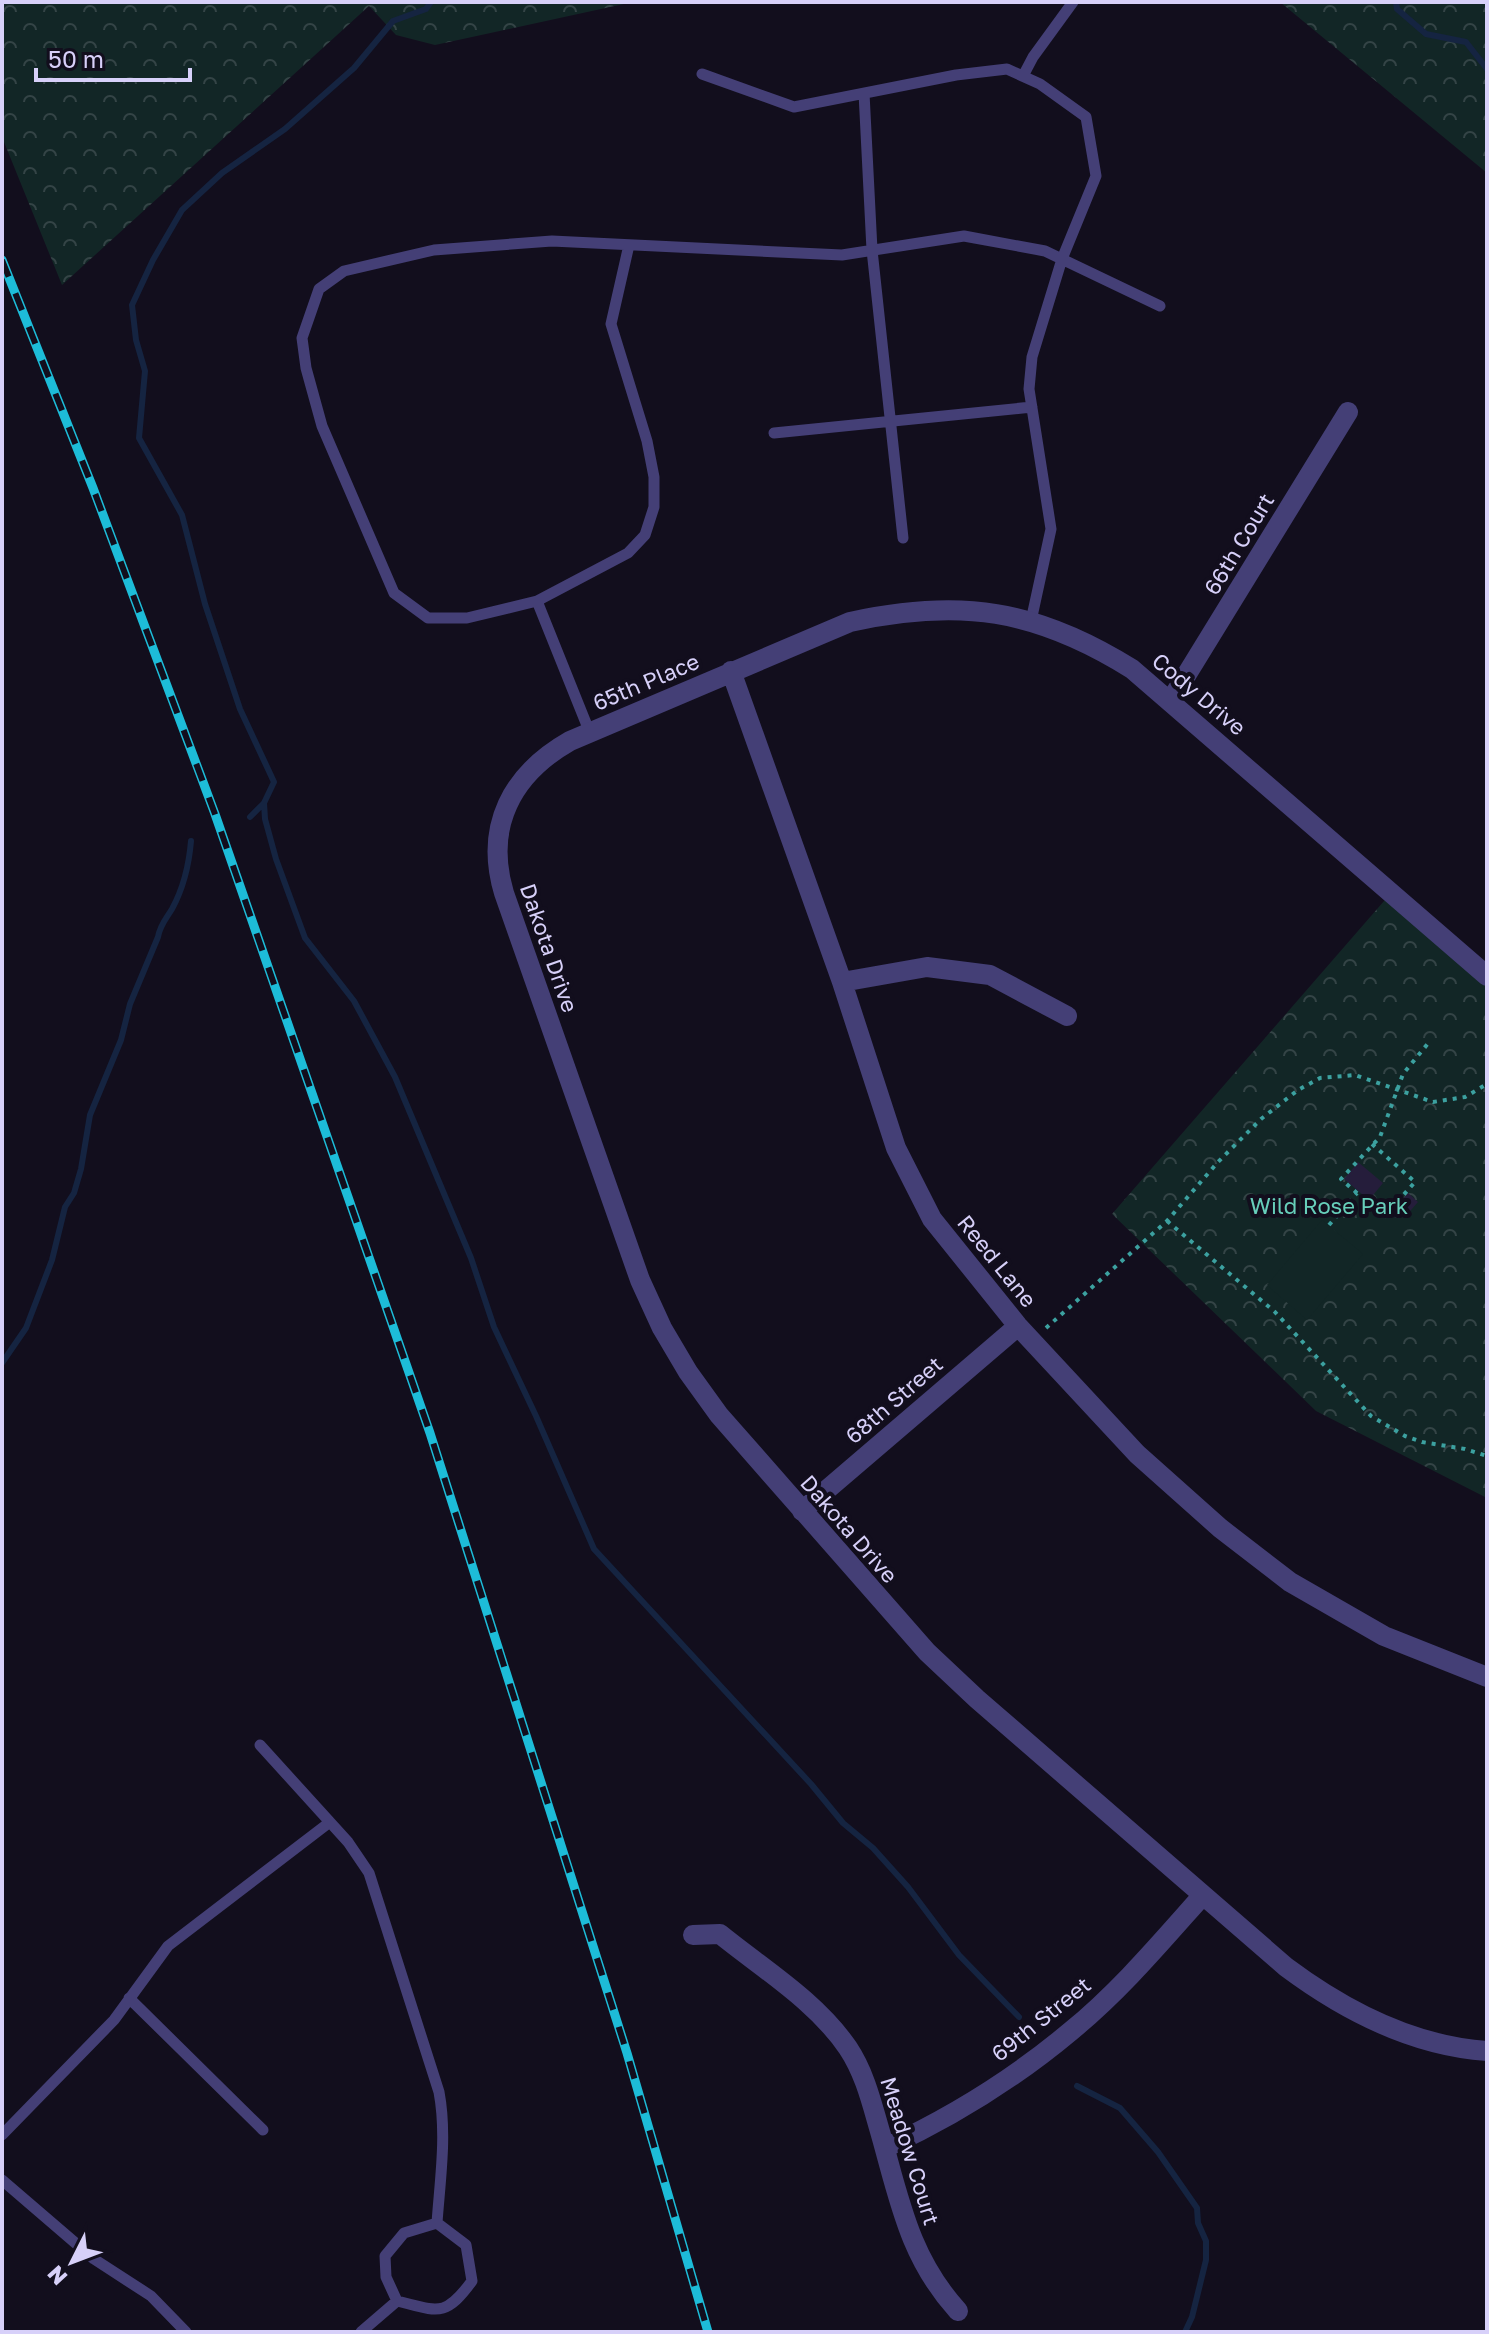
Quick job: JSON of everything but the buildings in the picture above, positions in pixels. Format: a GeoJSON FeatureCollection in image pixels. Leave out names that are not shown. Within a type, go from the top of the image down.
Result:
{"type":"FeatureCollection","features":[{"type":"Feature","properties":{"kind":"street","name":"66th Court"},"geometry":{"type":"LineString","coordinates":[[1171,700],[1348,412]]}},
{"type":"Feature","properties":{"kind":"street","name":"Cody Drive"},"geometry":{"type":"LineString","coordinates":[[813,636],[850,622],[893,613],[937,609],[977,611],[1031,621],[1058,629],[1101,650],[1132,669],[1171,700],[1487,976]]}},
{"type":"Feature","properties":{"kind":"street","name":"65th Place"},"geometry":{"type":"LineString","coordinates":[[513,793],[528,772],[549,753],[813,636]]}},
{"type":"Feature","properties":{"kind":"street","name":"Reed Lane"},"geometry":{"type":"LineString","coordinates":[[731,671],[842,982],[896,1148],[932,1219],[1018,1326],[1137,1454],[1220,1528],[1290,1582],[1384,1636],[1487,1677]]}},
{"type":"Feature","properties":{"kind":"street","name":"Dakota Drive"},"geometry":{"type":"LineString","coordinates":[[513,793],[503,815],[498,838],[497,864],[502,887],[640,1280],[662,1328],[719,1415],[927,1652],[1286,1967],[1352,2011],[1393,2029],[1438,2043],[1487,2051]]}},
{"type":"Feature","properties":{"kind":"street"},"geometry":{"type":"LineString","coordinates":[[842,982],[927,967],[990,975],[1067,1016]]}},
{"type":"Feature","properties":{"kind":"street","name":"68th Street"},"geometry":{"type":"LineString","coordinates":[[802,1511],[1018,1326]]}},
{"type":"Feature","properties":{"kind":"street","name":"69th Street"},"geometry":{"type":"LineString","coordinates":[[885,2148],[955,2111],[1010,2076],[1071,2031],[1138,1967],[1203,1895]]}},
{"type":"Feature","properties":{"kind":"street","name":"Meadow Court"},"geometry":{"type":"LineString","coordinates":[[693,1935],[720,1934],[829,2024],[849,2049],[861,2072],[914,2246],[927,2273],[958,2311]]}},
{"type":"Feature","properties":{"kind":"lane"},"geometry":{"type":"LineString","coordinates":[[1023,76],[1073,2]]}},
{"type":"Feature","properties":{"kind":"lane"},"geometry":{"type":"LineString","coordinates":[[702,74],[794,107],[956,75],[1007,69],[1040,84],[1086,117],[1096,176],[1062,259],[1032,357],[1029,389],[1051,529],[1031,621]]}},
{"type":"Feature","properties":{"kind":"lane"},"geometry":{"type":"LineString","coordinates":[[864,93],[872,250],[903,538]]}},
{"type":"Feature","properties":{"kind":"lane"},"geometry":{"type":"LineString","coordinates":[[629,245],[611,324],[647,441],[654,477],[654,507],[645,535],[628,553],[537,601],[467,618],[428,618],[394,593],[322,426],[306,368],[302,338],[319,289],[344,271],[434,250],[552,241],[842,255],[964,236],[1045,251],[1160,306]]}},
{"type":"Feature","properties":{"kind":"lane"},"geometry":{"type":"LineString","coordinates":[[774,433],[1032,407]]}},
{"type":"Feature","properties":{"kind":"lane"},"geometry":{"type":"LineString","coordinates":[[537,601],[590,733]]}},
{"type":"Feature","properties":{"kind":"lane"},"geometry":{"type":"LineString","coordinates":[[260,1745],[354,1850],[369,1873],[439,2092],[443,2142],[437,2223]]}},
{"type":"Feature","properties":{"kind":"lane"},"geometry":{"type":"LineString","coordinates":[[2,2135],[98,2037],[151,1967],[181,1934],[330,1822]]}},
{"type":"Feature","properties":{"kind":"lane"},"geometry":{"type":"LineString","coordinates":[[129,1998],[263,2130]]}},
{"type":"Feature","properties":{"kind":"lane"},"geometry":{"type":"LineString","coordinates":[[2,2180],[94,2259],[151,2296],[186,2332]]}},
{"type":"Feature","properties":{"kind":"lane"},"geometry":{"type":"LineString","coordinates":[[397,2301],[438,2311],[457,2301],[472,2281],[466,2245],[437,2223]]}},
{"type":"Feature","properties":{"kind":"lane"},"geometry":{"type":"LineString","coordinates":[[397,2301],[386,2277],[385,2256],[404,2233],[437,2223]]}},
{"type":"Feature","properties":{"kind":"lane"},"geometry":{"type":"LineString","coordinates":[[361,2332],[397,2301]]}},
{"type":"Feature","properties":{"kind":"path"},"geometry":{"type":"LineString","coordinates":[[1372,1144],[1415,1182],[1384,1217],[1341,1179],[1372,1144],[1380,1137],[1403,1074],[1430,1041]]}},
{"type":"Feature","properties":{"kind":"path"},"geometry":{"type":"LineString","coordinates":[[1045,1329],[1167,1221],[1261,1119],[1298,1090],[1320,1078],[1355,1075],[1433,1102],[1473,1094],[1487,1084]]}},
{"type":"Feature","properties":{"kind":"path"},"geometry":{"type":"LineString","coordinates":[[1329,1225],[1357,1193]]}},
{"type":"Feature","properties":{"kind":"path"},"geometry":{"type":"LineString","coordinates":[[1167,1221],[1275,1312],[1371,1416],[1422,1442],[1487,1456]]}},
{"type":"Feature","properties":{"kind":"green space"},"geometry":{"type":"Polygon","coordinates":[[[2,2],[633,2],[435,45],[396,35],[369,6],[62,285],[2,137],[2,2]]]}},
{"type":"Feature","properties":{"kind":"green space"},"geometry":{"type":"Polygon","coordinates":[[[1280,2],[1487,2],[1487,173],[1280,2]]]}},
{"type":"Feature","properties":{"kind":"green space","name":"Wild Rose Park"},"geometry":{"type":"Polygon","coordinates":[[[1391,893],[1487,976],[1487,1498],[1316,1411],[1112,1214],[1391,893]]]}},
{"type":"Feature","properties":{"kind":"green space"},"geometry":{"type":"Polygon","coordinates":[[[1322,1220],[1363,1254],[1307,1320],[1267,1285],[1322,1220]]]}},
{"type":"Feature","properties":{"kind":"waterway"},"geometry":{"type":"LineString","coordinates":[[250,817],[264,803],[274,782],[240,709],[205,604],[182,515],[139,438],[145,371],[136,340],[132,305],[182,210],[222,173],[285,129],[354,68],[393,21],[426,9],[431,2]]}},
{"type":"Feature","properties":{"kind":"waterway"},"geometry":{"type":"LineString","coordinates":[[1396,2],[1397,9],[1426,34],[1466,42],[1487,69]]}},
{"type":"Feature","properties":{"kind":"waterway"},"geometry":{"type":"LineString","coordinates":[[264,803],[276,859],[305,938],[354,1001],[395,1077],[471,1258],[494,1327],[594,1549],[811,1784],[843,1823],[873,1848],[908,1887],[959,1955],[1019,2017]]}},
{"type":"Feature","properties":{"kind":"waterway"},"geometry":{"type":"LineString","coordinates":[[2,1363],[26,1328],[52,1260],[65,1207],[74,1193],[81,1169],[90,1115],[121,1040],[130,1004],[160,929],[180,892],[191,841]]}},
{"type":"Feature","properties":{"kind":"waterway"},"geometry":{"type":"LineString","coordinates":[[1077,2086],[1120,2108],[1158,2152],[1197,2208],[1198,2223],[1206,2241],[1206,2260],[1192,2317],[1185,2332]]}},
{"type":"Feature","properties":{"kind":"railway"},"geometry":{"type":"LineString","coordinates":[[2,260],[93,488],[215,814],[430,1433],[627,2053],[708,2332]]}}]}
